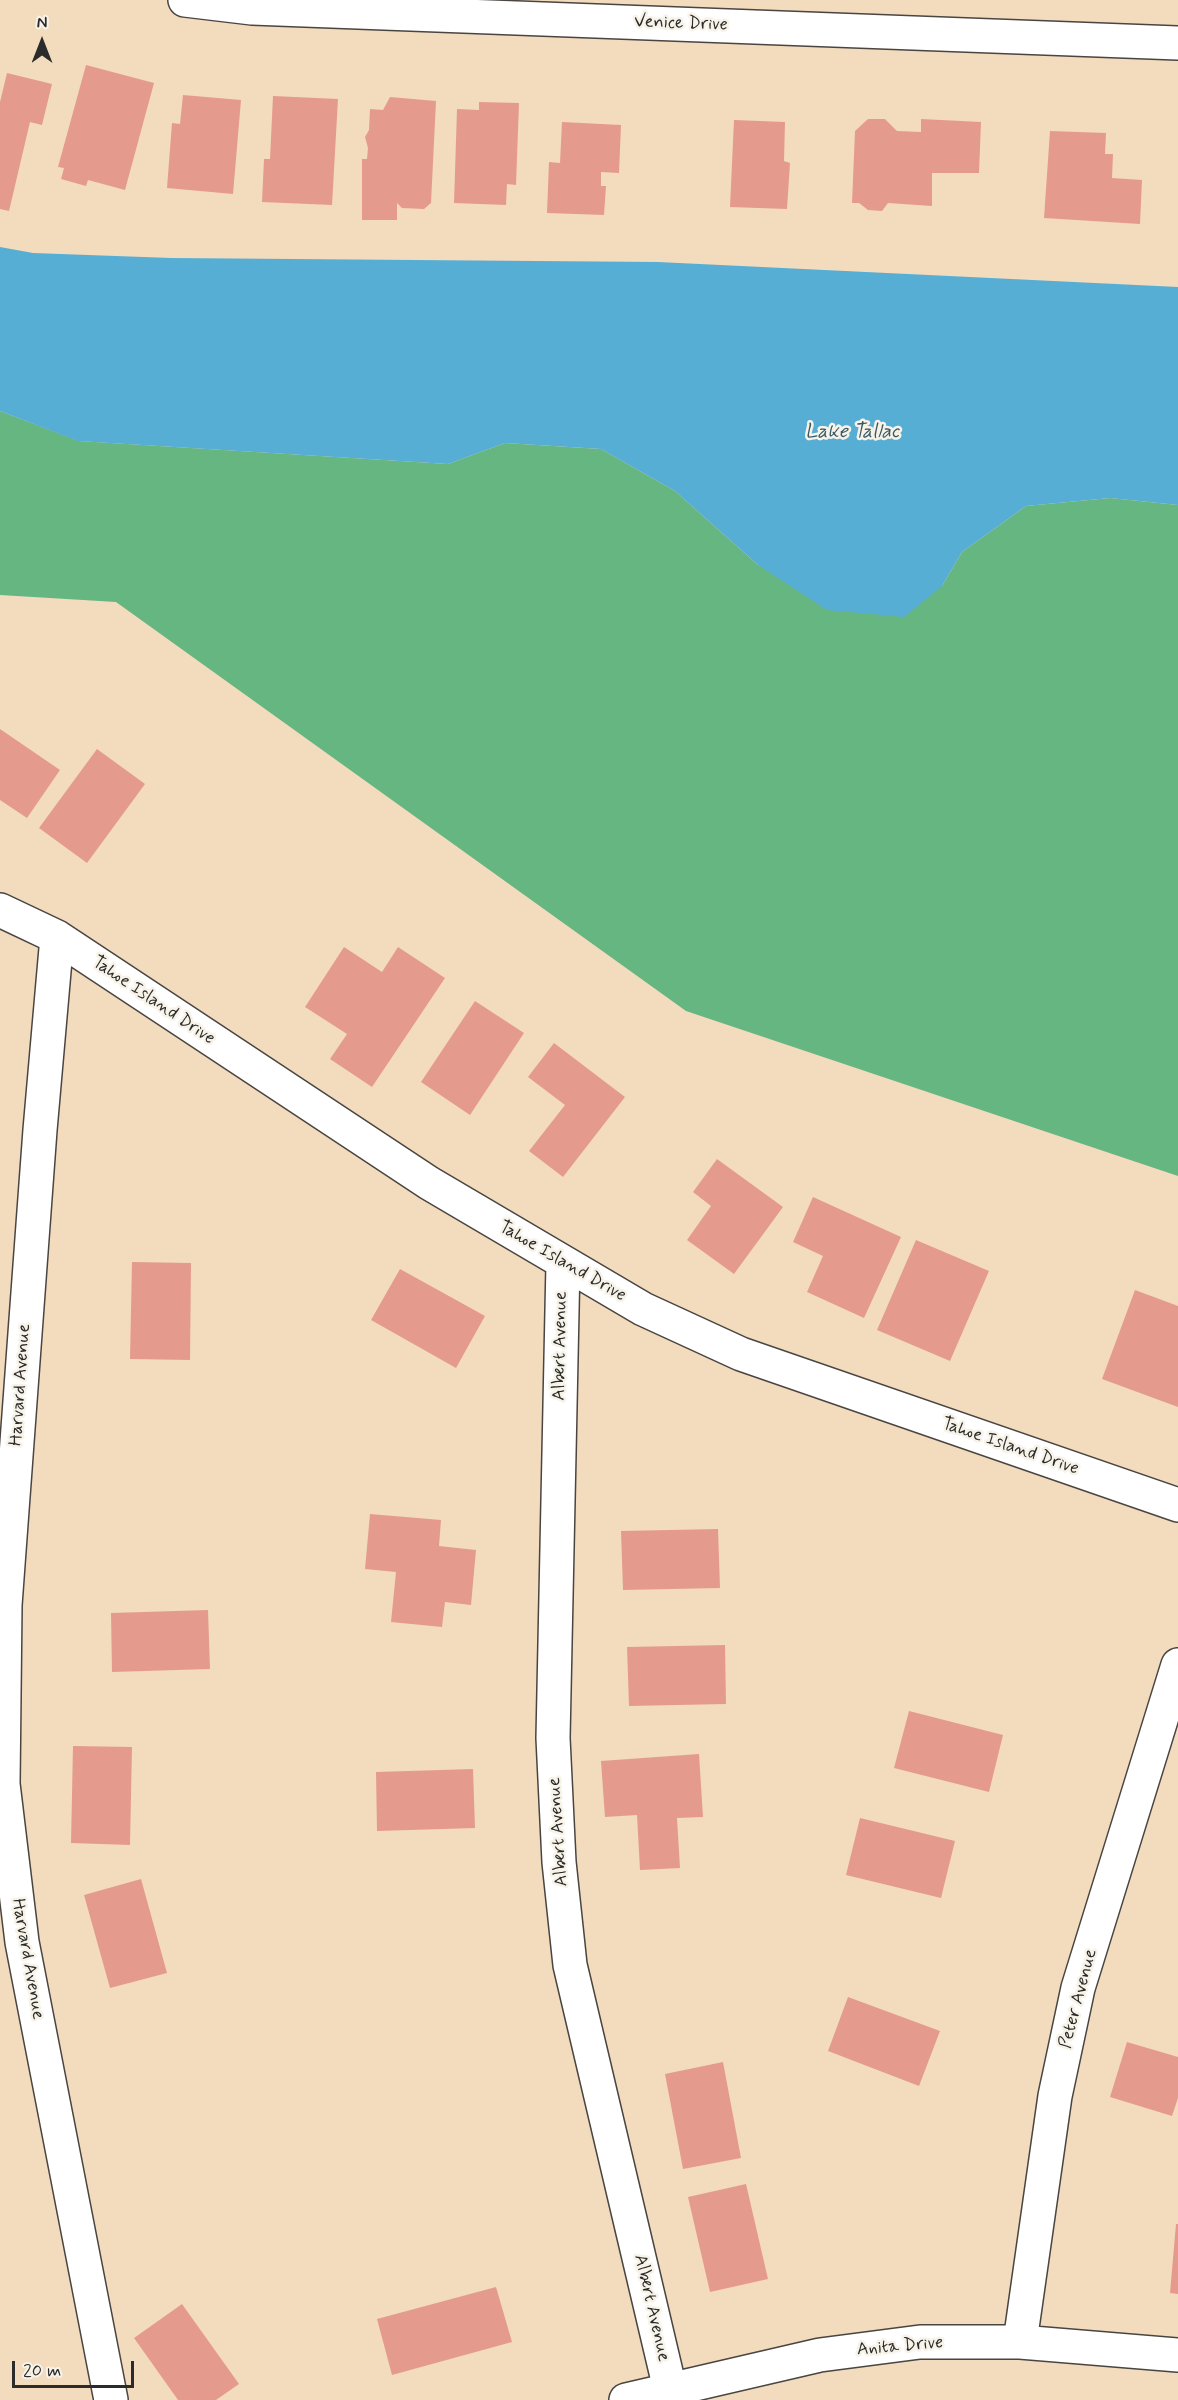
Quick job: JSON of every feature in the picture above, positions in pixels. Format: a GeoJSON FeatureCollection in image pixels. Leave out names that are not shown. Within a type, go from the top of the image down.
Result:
{"type":"FeatureCollection","features":[{"type":"Feature","properties":{"kind":"street","name":"Venice Drive"},"geometry":{"type":"LineString","coordinates":[[185,0],[252,8],[556,9],[1178,43]]}},
{"type":"Feature","properties":{"kind":"street","name":"Tahoe Island Drive"},"geometry":{"type":"LineString","coordinates":[[0,910],[57,937],[429,1183],[643,1310],[741,1354],[1178,1505]]}},
{"type":"Feature","properties":{"kind":"street","name":"Harvard Avenue"},"geometry":{"type":"LineString","coordinates":[[57,937],[40,1130],[5,1605],[3,1784],[22,1942],[111,2400]]}},
{"type":"Feature","properties":{"kind":"street","name":"Albert Avenue"},"geometry":{"type":"LineString","coordinates":[[563,1263],[553,1738],[559,1862],[570,1965],[670,2389]]}},
{"type":"Feature","properties":{"kind":"street","name":"Peter Avenue"},"geometry":{"type":"LineString","coordinates":[[1020,2342],[1055,2096],[1078,1988],[1178,1665]]}},
{"type":"Feature","properties":{"kind":"street","name":"Anita Drive"},"geometry":{"type":"LineString","coordinates":[[626,2400],[820,2355],[920,2342],[1020,2342],[1178,2355]]}},
{"type":"Feature","properties":{"kind":"green space"},"geometry":{"type":"Polygon","coordinates":[[[0,411],[79,441],[448,464],[505,443],[601,449],[675,491],[758,565],[942,586],[962,552],[1026,506],[1110,498],[1178,505],[1178,1176],[686,1011],[116,602],[0,595],[0,411]]]}},
{"type":"Feature","properties":{"kind":"water","name":"Lake Tallac"},"geometry":{"type":"Polygon","coordinates":[[[0,247],[33,253],[171,258],[658,262],[1178,287],[1178,505],[1110,498],[1026,506],[962,552],[942,586],[904,617],[827,610],[758,565],[675,491],[601,449],[505,443],[448,464],[78,441],[0,411],[0,247]]]}},
{"type":"Feature","properties":{"kind":"building"},"geometry":{"type":"Polygon","coordinates":[[[86,65],[154,83],[125,190],[88,180],[86,186],[61,179],[64,168],[58,167],[86,65]]]}},
{"type":"Feature","properties":{"kind":"building"},"geometry":{"type":"Polygon","coordinates":[[[7,73],[52,84],[42,125],[30,122],[9,211],[0,209],[0,102],[7,73]]]}},
{"type":"Feature","properties":{"kind":"building"},"geometry":{"type":"Polygon","coordinates":[[[183,95],[241,100],[233,194],[167,188],[172,123],[180,124],[183,95]]]}},
{"type":"Feature","properties":{"kind":"building"},"geometry":{"type":"Polygon","coordinates":[[[273,96],[338,99],[332,205],[262,202],[264,159],[270,159],[273,96]]]}},
{"type":"Feature","properties":{"kind":"building"},"geometry":{"type":"Polygon","coordinates":[[[390,97],[436,101],[431,203],[424,209],[402,208],[397,203],[397,220],[362,220],[362,159],[367,159],[368,148],[365,137],[369,130],[370,109],[383,110],[390,97]]]}},
{"type":"Feature","properties":{"kind":"building"},"geometry":{"type":"Polygon","coordinates":[[[479,102],[519,103],[516,185],[507,184],[506,205],[454,203],[457,109],[479,110],[479,102]]]}},
{"type":"Feature","properties":{"kind":"building"},"geometry":{"type":"Polygon","coordinates":[[[868,119],[885,119],[897,131],[921,132],[921,119],[981,122],[979,173],[932,173],[932,206],[888,203],[882,211],[868,210],[859,203],[852,203],[855,131],[868,119]]]}},
{"type":"Feature","properties":{"kind":"building"},"geometry":{"type":"Polygon","coordinates":[[[734,120],[785,122],[784,161],[790,163],[787,209],[730,207],[734,120]]]}},
{"type":"Feature","properties":{"kind":"building"},"geometry":{"type":"Polygon","coordinates":[[[562,122],[621,125],[619,173],[601,172],[601,186],[606,186],[604,215],[547,213],[549,162],[560,163],[562,122]]]}},
{"type":"Feature","properties":{"kind":"building"},"geometry":{"type":"Polygon","coordinates":[[[1050,131],[1106,133],[1105,154],[1113,154],[1112,178],[1142,180],[1140,224],[1044,218],[1050,131]]]}},
{"type":"Feature","properties":{"kind":"building"},"geometry":{"type":"Polygon","coordinates":[[[0,729],[60,770],[27,818],[0,800],[0,729]]]}},
{"type":"Feature","properties":{"kind":"building"},"geometry":{"type":"Polygon","coordinates":[[[97,749],[145,784],[87,863],[39,828],[97,749]]]}},
{"type":"Feature","properties":{"kind":"building"},"geometry":{"type":"Polygon","coordinates":[[[344,947],[382,972],[398,947],[445,978],[372,1087],[330,1059],[347,1034],[305,1007],[344,947]]]}},
{"type":"Feature","properties":{"kind":"building"},"geometry":{"type":"Polygon","coordinates":[[[475,1001],[524,1033],[470,1115],[421,1082],[475,1001]]]}},
{"type":"Feature","properties":{"kind":"building"},"geometry":{"type":"Polygon","coordinates":[[[554,1043],[625,1097],[563,1177],[529,1151],[565,1105],[528,1077],[554,1043]]]}},
{"type":"Feature","properties":{"kind":"building"},"geometry":{"type":"Polygon","coordinates":[[[717,1159],[783,1207],[734,1274],[687,1240],[711,1206],[693,1192],[717,1159]]]}},
{"type":"Feature","properties":{"kind":"building"},"geometry":{"type":"Polygon","coordinates":[[[813,1197],[901,1237],[864,1318],[807,1292],[823,1256],[793,1242],[813,1197]]]}},
{"type":"Feature","properties":{"kind":"building"},"geometry":{"type":"Polygon","coordinates":[[[916,1240],[989,1271],[950,1361],[877,1330],[916,1240]]]}},
{"type":"Feature","properties":{"kind":"building"},"geometry":{"type":"Polygon","coordinates":[[[132,1262],[191,1263],[190,1360],[130,1359],[132,1262]]]}},
{"type":"Feature","properties":{"kind":"building"},"geometry":{"type":"Polygon","coordinates":[[[400,1269],[485,1316],[456,1368],[371,1320],[400,1269]]]}},
{"type":"Feature","properties":{"kind":"building"},"geometry":{"type":"Polygon","coordinates":[[[1135,1290],[1178,1306],[1178,1407],[1102,1379],[1135,1290]]]}},
{"type":"Feature","properties":{"kind":"building"},"geometry":{"type":"Polygon","coordinates":[[[370,1514],[441,1520],[439,1546],[476,1550],[471,1605],[445,1602],[442,1627],[391,1622],[396,1572],[365,1569],[370,1514]]]}},
{"type":"Feature","properties":{"kind":"building"},"geometry":{"type":"Polygon","coordinates":[[[718,1529],[720,1588],[623,1590],[621,1531],[718,1529]]]}},
{"type":"Feature","properties":{"kind":"building"},"geometry":{"type":"Polygon","coordinates":[[[208,1610],[210,1669],[112,1672],[111,1613],[208,1610]]]}},
{"type":"Feature","properties":{"kind":"building"},"geometry":{"type":"Polygon","coordinates":[[[725,1645],[726,1704],[629,1706],[627,1647],[725,1645]]]}},
{"type":"Feature","properties":{"kind":"building"},"geometry":{"type":"Polygon","coordinates":[[[909,1711],[1003,1735],[989,1792],[894,1768],[909,1711]]]}},
{"type":"Feature","properties":{"kind":"building"},"geometry":{"type":"Polygon","coordinates":[[[73,1746],[132,1747],[130,1845],[71,1843],[73,1746]]]}},
{"type":"Feature","properties":{"kind":"building"},"geometry":{"type":"Polygon","coordinates":[[[699,1754],[703,1817],[677,1818],[680,1868],[640,1870],[637,1815],[605,1817],[601,1761],[699,1754]]]}},
{"type":"Feature","properties":{"kind":"building"},"geometry":{"type":"Polygon","coordinates":[[[473,1769],[475,1828],[377,1831],[376,1772],[473,1769]]]}},
{"type":"Feature","properties":{"kind":"building"},"geometry":{"type":"Polygon","coordinates":[[[860,1818],[955,1841],[941,1898],[846,1875],[860,1818]]]}},
{"type":"Feature","properties":{"kind":"building"},"geometry":{"type":"Polygon","coordinates":[[[141,1879],[167,1973],[110,1988],[84,1895],[141,1879]]]}},
{"type":"Feature","properties":{"kind":"building"},"geometry":{"type":"Polygon","coordinates":[[[848,1997],[940,2031],[919,2086],[828,2051],[848,1997]]]}},
{"type":"Feature","properties":{"kind":"building"},"geometry":{"type":"Polygon","coordinates":[[[1127,2042],[1178,2057],[1178,2098],[1172,2116],[1110,2097],[1127,2042]]]}},
{"type":"Feature","properties":{"kind":"building"},"geometry":{"type":"Polygon","coordinates":[[[723,2062],[741,2158],[683,2169],[665,2074],[723,2062]]]}},
{"type":"Feature","properties":{"kind":"building"},"geometry":{"type":"Polygon","coordinates":[[[746,2184],[768,2279],[710,2292],[688,2197],[746,2184]]]}},
{"type":"Feature","properties":{"kind":"building"},"geometry":{"type":"Polygon","coordinates":[[[1176,2224],[1178,2224],[1178,2294],[1170,2293],[1176,2224]]]}},
{"type":"Feature","properties":{"kind":"building"},"geometry":{"type":"Polygon","coordinates":[[[496,2287],[512,2342],[392,2375],[377,2319],[496,2287]]]}},
{"type":"Feature","properties":{"kind":"building"},"geometry":{"type":"Polygon","coordinates":[[[182,2304],[239,2384],[216,2400],[178,2400],[134,2338],[182,2304]]]}}]}
